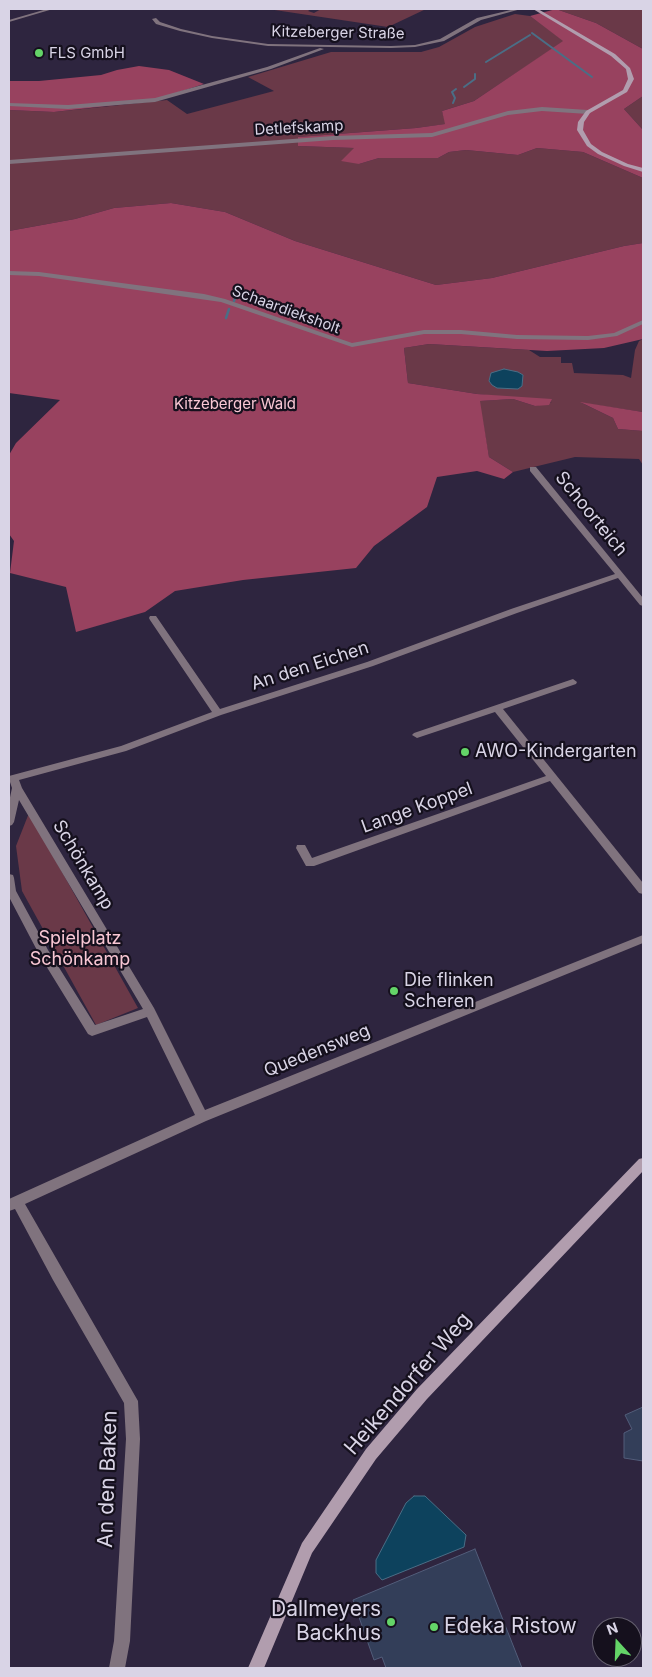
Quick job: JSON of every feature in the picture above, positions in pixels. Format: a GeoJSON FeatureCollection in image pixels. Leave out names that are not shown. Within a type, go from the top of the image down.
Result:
{"type":"FeatureCollection","features":[{"type":"Feature","properties":{"kind":"street"},"geometry":{"type":"LineString","coordinates":[[9,21],[51,9]]}},
{"type":"Feature","properties":{"kind":"street","name":"Kitzeberger Straße"},"geometry":{"type":"LineString","coordinates":[[154,19],[158,23],[180,30],[268,45],[391,47],[425,44],[442,40],[479,19],[519,9]]}},
{"type":"Feature","properties":{"kind":"street"},"geometry":{"type":"LineString","coordinates":[[535,9],[613,56],[628,68],[631,79],[625,91],[588,112],[581,122],[580,130],[589,145],[615,161],[643,170]]}},
{"type":"Feature","properties":{"kind":"street"},"geometry":{"type":"LineString","coordinates":[[9,105],[68,107],[155,100],[252,73],[329,47]]}},
{"type":"Feature","properties":{"kind":"street","name":"Detlefskamp"},"geometry":{"type":"LineString","coordinates":[[9,162],[333,138],[432,135],[508,113],[542,109],[588,112]]}},
{"type":"Feature","properties":{"kind":"street","name":"Schaardieksholt"},"geometry":{"type":"LineString","coordinates":[[9,272],[39,274],[223,300],[352,346],[424,332],[461,332],[517,338],[588,338],[615,335],[643,322]]}},
{"type":"Feature","properties":{"kind":"street","name":"Schoorteich"},"geometry":{"type":"LineString","coordinates":[[533,469],[643,603]]}},
{"type":"Feature","properties":{"kind":"street","name":"An den Eichen"},"geometry":{"type":"LineString","coordinates":[[13,782],[123,749],[218,713],[370,664],[619,574]]}},
{"type":"Feature","properties":{"kind":"street"},"geometry":{"type":"LineString","coordinates":[[154,618],[218,713]]}},
{"type":"Feature","properties":{"kind":"street"},"geometry":{"type":"LineString","coordinates":[[417,735],[573,682]]}},
{"type":"Feature","properties":{"kind":"street"},"geometry":{"type":"LineString","coordinates":[[496,708],[643,890]]}},
{"type":"Feature","properties":{"kind":"street","name":"Lange Koppel"},"geometry":{"type":"LineString","coordinates":[[301,848],[310,863],[552,777]]}},
{"type":"Feature","properties":{"kind":"street"},"geometry":{"type":"LineString","coordinates":[[9,822],[13,782]]}},
{"type":"Feature","properties":{"kind":"street","name":"Schönkamp"},"geometry":{"type":"LineString","coordinates":[[13,782],[150,1011],[202,1117]]}},
{"type":"Feature","properties":{"kind":"street"},"geometry":{"type":"LineString","coordinates":[[9,878],[11,891],[44,953],[92,1031],[150,1011]]}},
{"type":"Feature","properties":{"kind":"street","name":"Quedensweg"},"geometry":{"type":"LineString","coordinates":[[13,1203],[202,1117],[643,939]]}},
{"type":"Feature","properties":{"kind":"street","name":"Heikendorfer Weg"},"geometry":{"type":"LineString","coordinates":[[256,1668],[308,1548],[371,1454],[422,1394],[643,1164]]}},
{"type":"Feature","properties":{"kind":"street","name":"An den Baken"},"geometry":{"type":"LineString","coordinates":[[13,1203],[131,1401],[133,1439],[122,1641],[117,1668]]}},
{"type":"Feature","properties":{"kind":"green space"},"geometry":{"type":"Polygon","coordinates":[[[268,9],[311,9],[308,11],[314,13],[321,9],[426,9],[388,27],[268,9]]]}},
{"type":"Feature","properties":{"kind":"green space"},"geometry":{"type":"Polygon","coordinates":[[[556,9],[643,9],[643,49],[596,23],[556,9]]]}},
{"type":"Feature","properties":{"kind":"green space"},"geometry":{"type":"Polygon","coordinates":[[[556,9],[596,23],[643,49],[643,96],[624,109],[643,130],[643,178],[583,152],[537,148],[518,155],[466,150],[449,152],[438,158],[379,158],[359,164],[341,161],[354,148],[298,146],[298,137],[445,124],[442,111],[474,101],[563,41],[530,16],[556,9]]]}},
{"type":"Feature","properties":{"kind":"green space"},"geometry":{"type":"Polygon","coordinates":[[[515,14],[530,16],[564,41],[474,101],[442,111],[446,124],[298,137],[298,146],[355,148],[359,164],[379,158],[438,158],[449,152],[466,150],[518,155],[537,148],[583,152],[643,178],[643,243],[492,278],[436,285],[295,241],[225,212],[171,203],[114,208],[75,219],[9,231],[9,110],[54,112],[167,100],[187,114],[274,91],[248,77],[331,52],[421,52],[439,47],[475,27],[515,14]]]}},
{"type":"Feature","properties":{"kind":"green space"},"geometry":{"type":"Polygon","coordinates":[[[139,66],[169,70],[204,84],[151,101],[54,112],[9,110],[9,81],[39,81],[101,75],[139,66]]]}},
{"type":"Feature","properties":{"kind":"green space"},"geometry":{"type":"Polygon","coordinates":[[[643,96],[643,130],[624,109],[643,96]]]}},
{"type":"Feature","properties":{"kind":"green space","name":"Kitzeberger Wald"},"geometry":{"type":"Polygon","coordinates":[[[171,203],[225,212],[295,241],[436,285],[492,278],[643,243],[643,339],[604,348],[547,351],[429,344],[404,348],[408,383],[477,394],[552,399],[549,405],[535,406],[513,399],[480,401],[489,457],[513,472],[504,479],[477,471],[437,477],[427,507],[374,546],[356,568],[243,580],[175,591],[145,612],[76,632],[66,587],[10,573],[14,541],[9,534],[9,455],[16,443],[60,400],[9,393],[9,231],[75,219],[114,208],[171,203]]]}},
{"type":"Feature","properties":{"kind":"green space"},"geometry":{"type":"Polygon","coordinates":[[[643,339],[643,412],[582,403],[613,418],[618,429],[643,431],[643,465],[639,459],[575,457],[513,472],[489,457],[479,401],[513,399],[535,406],[552,402],[477,394],[408,383],[404,348],[429,344],[529,350],[540,357],[561,357],[561,363],[572,363],[574,373],[623,375],[631,378],[635,350],[639,341],[643,339]]]}},
{"type":"Feature","properties":{"kind":"green space"},"geometry":{"type":"Polygon","coordinates":[[[580,402],[643,412],[643,431],[618,429],[613,418],[580,402]]]}},
{"type":"Feature","properties":{"kind":"green space","name":"Spielplatz Schönkamp"},"geometry":{"type":"Polygon","coordinates":[[[29,813],[138,1008],[96,1025],[22,891],[16,846],[29,813]]]}},
{"type":"Feature","properties":{"kind":"water"},"geometry":{"type":"Polygon","coordinates":[[[504,369],[523,375],[522,386],[518,389],[497,388],[492,385],[489,381],[491,373],[504,369]]]}},
{"type":"Feature","properties":{"kind":"water"},"geometry":{"type":"Polygon","coordinates":[[[414,1496],[425,1496],[466,1535],[464,1547],[382,1580],[376,1573],[376,1560],[406,1503],[414,1496]]]}},
{"type":"Feature","properties":{"kind":"building"},"geometry":{"type":"Polygon","coordinates":[[[643,1407],[643,1461],[624,1458],[624,1433],[632,1429],[625,1415],[643,1407]]]}},
{"type":"Feature","properties":{"kind":"building","name":"Edeka Ristow"},"geometry":{"type":"Polygon","coordinates":[[[475,1549],[522,1668],[386,1668],[382,1657],[374,1660],[353,1600],[475,1549]]]}},
{"type":"Feature","properties":{"kind":"waterway"},"geometry":{"type":"LineString","coordinates":[[532,33],[592,77]]}},
{"type":"Feature","properties":{"kind":"waterway"},"geometry":{"type":"LineString","coordinates":[[486,62],[530,35]]}},
{"type":"Feature","properties":{"kind":"waterway"},"geometry":{"type":"LineString","coordinates":[[464,87],[475,79],[475,74]]}},
{"type":"Feature","properties":{"kind":"waterway"},"geometry":{"type":"LineString","coordinates":[[453,103],[455,98],[452,92],[456,89]]}},
{"type":"Feature","properties":{"kind":"waterway"},"geometry":{"type":"LineString","coordinates":[[234,301],[238,289]]}},
{"type":"Feature","properties":{"kind":"waterway"},"geometry":{"type":"LineString","coordinates":[[226,318],[229,309]]}},
{"type":"Feature","properties":{"kind":"place","name":"FLS GmbH"},"geometry":{"type":"Point","coordinates":[39,53]}},
{"type":"Feature","properties":{"kind":"place","name":"AWO-Kindergarten"},"geometry":{"type":"Point","coordinates":[465,752]}},
{"type":"Feature","properties":{"kind":"place","name":"Die flinken Scheren"},"geometry":{"type":"Point","coordinates":[394,991]}},
{"type":"Feature","properties":{"kind":"place","name":"Dallmeyers Backhus"},"geometry":{"type":"Point","coordinates":[391,1622]}},
{"type":"Feature","properties":{"kind":"place","name":"Edeka Ristow"},"geometry":{"type":"Point","coordinates":[434,1627]}}]}
